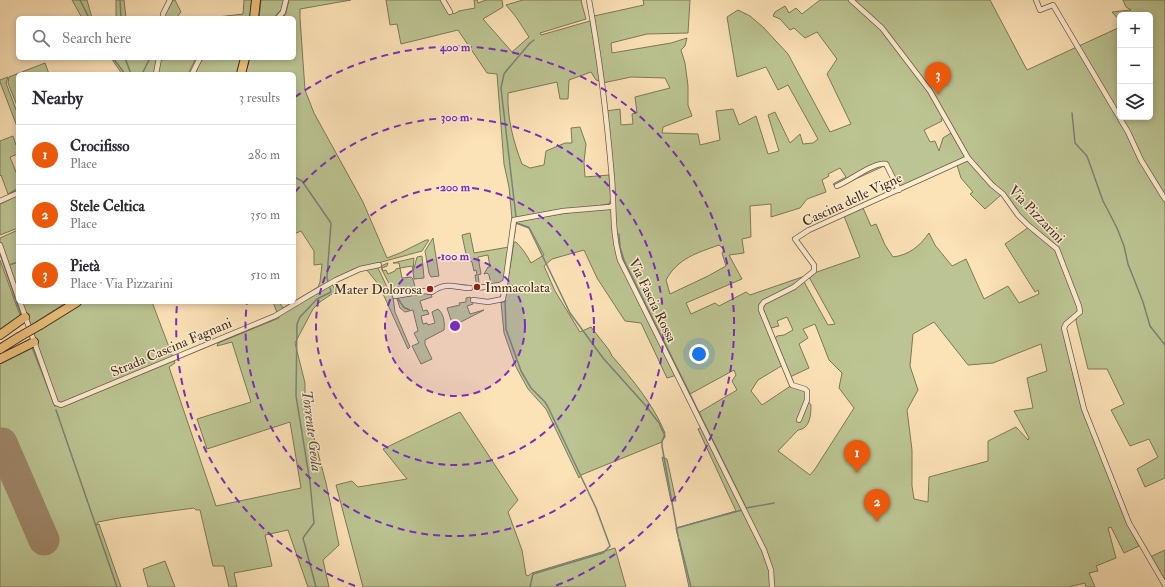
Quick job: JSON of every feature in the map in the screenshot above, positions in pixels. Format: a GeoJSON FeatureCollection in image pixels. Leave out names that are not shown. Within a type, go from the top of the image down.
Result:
{"type":"FeatureCollection","features":[{"type":"Feature","properties":{"kind":"highway"},"geometry":{"type":"LineString","coordinates":[[254,16],[256,0]]}},
{"type":"Feature","properties":{"kind":"highway"},"geometry":{"type":"LineString","coordinates":[[242,72],[244,60]]}},
{"type":"Feature","properties":{"kind":"highway"},"geometry":{"type":"LineString","coordinates":[[0,349],[73,304]]}},
{"type":"Feature","properties":{"kind":"highway"},"geometry":{"type":"LineString","coordinates":[[0,335],[25,318]]}},
{"type":"Feature","properties":{"kind":"highway"},"geometry":{"type":"LineString","coordinates":[[0,359],[34,342]]}},
{"type":"Feature","properties":{"kind":"street"},"geometry":{"type":"LineString","coordinates":[[163,16],[170,0]]}},
{"type":"Feature","properties":{"kind":"street"},"geometry":{"type":"LineString","coordinates":[[279,16],[286,0]]}},
{"type":"Feature","properties":{"kind":"street"},"geometry":{"type":"LineString","coordinates":[[444,0],[450,12]]}},
{"type":"Feature","properties":{"kind":"street","name":"Via Fascia Rossa"},"geometry":{"type":"LineString","coordinates":[[589,0],[602,82],[617,248],[620,260],[764,550],[771,570],[772,587]]}},
{"type":"Feature","properties":{"kind":"street","name":"Via Pizzarini"},"geometry":{"type":"LineString","coordinates":[[851,0],[882,28],[930,91],[968,158],[1003,194],[1023,220],[1057,249],[1079,306],[1080,312],[1066,324],[1064,328],[1084,409],[1129,523],[1165,586]]}},
{"type":"Feature","properties":{"kind":"street"},"geometry":{"type":"LineString","coordinates":[[1036,0],[1040,10],[1053,5],[1128,132],[1141,160],[1165,199]]}},
{"type":"Feature","properties":{"kind":"street"},"geometry":{"type":"LineString","coordinates":[[156,72],[159,60]]}},
{"type":"Feature","properties":{"kind":"street"},"geometry":{"type":"LineString","coordinates":[[193,72],[199,60]]}},
{"type":"Feature","properties":{"kind":"street","name":"Cascina delle Vigne"},"geometry":{"type":"LineString","coordinates":[[799,420],[807,400],[807,392],[805,389],[792,385],[761,306],[764,302],[784,293],[810,275],[815,268],[812,261],[795,239],[809,230],[968,158]]}},
{"type":"Feature","properties":{"kind":"street"},"geometry":{"type":"LineString","coordinates":[[837,186],[846,183],[872,167],[886,164],[899,190]]}},
{"type":"Feature","properties":{"kind":"street"},"geometry":{"type":"LineString","coordinates":[[0,201],[16,194]]}},
{"type":"Feature","properties":{"kind":"street"},"geometry":{"type":"LineString","coordinates":[[473,300],[488,302],[503,299],[514,220],[563,212],[610,207],[613,205]]}},
{"type":"Feature","properties":{"kind":"street"},"geometry":{"type":"LineString","coordinates":[[0,245],[16,291]]}},
{"type":"Feature","properties":{"kind":"street","name":"Strada Cascina Fagnani"},"geometry":{"type":"LineString","coordinates":[[296,303],[336,280],[360,269],[379,265]]}},
{"type":"Feature","properties":{"kind":"street"},"geometry":{"type":"LineString","coordinates":[[477,288],[500,285],[505,282]]}},
{"type":"Feature","properties":{"kind":"street"},"geometry":{"type":"LineString","coordinates":[[395,296],[424,291],[432,292],[436,288],[446,285],[470,288]]}},
{"type":"Feature","properties":{"kind":"street"},"geometry":{"type":"LineString","coordinates":[[21,304],[34,342]]}},
{"type":"Feature","properties":{"kind":"street","name":"Strada Cascina Fagnani"},"geometry":{"type":"LineString","coordinates":[[34,342],[56,402],[61,405],[275,316],[295,304]]}},
{"type":"Feature","properties":{"kind":"green space"},"geometry":{"type":"Polygon","coordinates":[[[72,0],[87,0],[91,16],[81,16],[72,0]]]}},
{"type":"Feature","properties":{"kind":"green space"},"geometry":{"type":"Polygon","coordinates":[[[116,0],[124,0],[126,16],[116,16],[116,0]]]}},
{"type":"Feature","properties":{"kind":"green space"},"geometry":{"type":"Polygon","coordinates":[[[172,0],[175,0],[181,12],[178,16],[163,16],[172,0]]]}},
{"type":"Feature","properties":{"kind":"green space"},"geometry":{"type":"Polygon","coordinates":[[[244,0],[252,0],[250,16],[226,16],[243,14],[244,0]]]}},
{"type":"Feature","properties":{"kind":"green space"},"geometry":{"type":"Polygon","coordinates":[[[261,0],[284,0],[282,9],[275,16],[259,16],[261,0]]]}},
{"type":"Feature","properties":{"kind":"green space"},"geometry":{"type":"Polygon","coordinates":[[[289,0],[351,0],[300,9],[305,90],[314,113],[363,202],[387,258],[429,240],[422,251],[352,270],[332,284],[336,291],[313,309],[295,343],[305,383],[305,404],[326,483],[339,545],[323,560],[329,587],[308,587],[288,530],[265,535],[272,566],[234,573],[237,587],[229,587],[224,566],[213,566],[200,510],[196,510],[194,508],[98,522],[96,525],[99,524],[121,587],[0,587],[0,362],[35,345],[38,342],[33,334],[80,304],[153,304],[175,363],[169,367],[216,506],[301,488],[290,422],[207,449],[197,419],[251,402],[232,342],[217,346],[218,343],[279,318],[274,304],[280,304],[283,308],[290,304],[296,304],[296,300],[318,287],[320,282],[322,264],[314,265],[314,251],[301,231],[296,233],[296,72],[246,72],[249,60],[296,60],[296,16],[284,16],[289,0]]]}},
{"type":"Feature","properties":{"kind":"green space"},"geometry":{"type":"Polygon","coordinates":[[[386,0],[442,0],[450,13],[452,12],[454,14],[459,11],[475,8],[474,0],[477,0],[478,3],[486,0],[502,0],[503,7],[483,19],[512,52],[529,37],[506,5],[523,0],[582,0],[586,19],[540,33],[541,35],[590,21],[600,75],[599,81],[596,80],[591,72],[569,80],[568,99],[560,99],[557,82],[508,93],[510,120],[513,138],[522,164],[530,168],[544,165],[546,151],[565,143],[572,143],[571,128],[580,127],[586,144],[584,162],[585,177],[609,175],[611,199],[609,204],[512,219],[509,187],[504,164],[497,74],[487,73],[458,30],[401,44],[397,24],[390,25],[386,0]]]}},
{"type":"Feature","properties":{"kind":"green space"},"geometry":{"type":"Polygon","coordinates":[[[643,0],[690,0],[688,33],[647,34],[611,43],[612,53],[671,43],[687,38],[685,46],[681,50],[685,63],[688,86],[688,105],[692,116],[663,127],[662,133],[698,134],[700,145],[720,140],[716,111],[733,109],[739,125],[756,116],[768,154],[779,151],[768,115],[775,112],[790,143],[800,134],[803,144],[813,143],[818,139],[788,85],[778,90],[766,67],[737,77],[727,17],[738,10],[750,16],[763,27],[788,54],[830,132],[851,124],[827,74],[837,59],[817,32],[805,38],[794,28],[790,30],[780,19],[773,16],[775,12],[785,6],[789,13],[796,8],[802,14],[820,0],[850,0],[878,26],[928,92],[943,118],[941,119],[942,121],[924,130],[930,142],[935,141],[939,151],[943,138],[951,133],[965,157],[900,188],[884,166],[836,188],[833,184],[846,177],[840,168],[828,174],[829,176],[822,180],[826,192],[807,199],[800,208],[771,217],[771,204],[750,206],[751,237],[742,239],[744,253],[729,255],[742,279],[686,303],[691,314],[715,303],[719,306],[746,292],[750,295],[805,276],[793,286],[760,306],[783,365],[758,380],[751,391],[762,405],[792,385],[804,389],[807,400],[811,405],[809,421],[805,427],[798,430],[778,451],[810,475],[854,408],[839,388],[842,373],[829,360],[815,324],[803,329],[808,338],[799,344],[809,368],[790,377],[775,339],[777,336],[784,335],[793,330],[787,317],[777,321],[779,326],[771,328],[763,309],[765,304],[803,280],[828,325],[835,324],[809,277],[814,273],[860,257],[844,216],[863,208],[871,226],[876,224],[885,245],[893,257],[899,256],[914,249],[929,233],[935,245],[952,266],[966,259],[984,299],[1008,286],[1019,303],[1039,294],[1038,290],[1035,292],[1005,244],[1029,227],[1056,249],[1078,307],[1078,311],[1066,322],[1064,336],[1080,402],[1127,523],[1139,546],[1124,553],[1111,527],[1108,528],[1116,558],[1096,566],[1098,571],[1089,573],[1095,587],[1086,587],[1085,583],[1068,587],[689,587],[676,528],[736,511],[698,429],[702,427],[745,508],[698,413],[737,390],[732,381],[736,375],[734,370],[690,394],[622,260],[618,247],[606,111],[620,109],[621,125],[633,124],[632,114],[637,113],[635,97],[670,88],[665,78],[631,77],[603,83],[594,16],[644,5],[643,0]],[[719,245],[689,257],[676,266],[666,280],[670,294],[726,266],[722,253],[724,250],[719,245]],[[934,322],[913,334],[910,366],[918,390],[907,410],[912,450],[912,486],[914,499],[928,502],[929,477],[988,461],[988,441],[1016,427],[1028,440],[1029,438],[1014,411],[1033,408],[1027,378],[1047,371],[1041,344],[993,363],[968,365],[934,322]]]}},
{"type":"Feature","properties":{"kind":"green space"},"geometry":{"type":"Polygon","coordinates":[[[852,0],[990,0],[1027,70],[1117,28],[1117,120],[1153,120],[1153,12],[1117,12],[1117,18],[1112,12],[1131,10],[1126,7],[1123,0],[1165,0],[1165,478],[1145,487],[1137,469],[1158,457],[1149,439],[1130,446],[1111,410],[1124,404],[1107,369],[1088,369],[1076,321],[1081,312],[1057,248],[1020,215],[1011,201],[969,157],[931,91],[883,28],[852,0]]]}},
{"type":"Feature","properties":{"kind":"green space"},"geometry":{"type":"Polygon","coordinates":[[[112,60],[195,60],[189,72],[121,72],[112,60]]]}},
{"type":"Feature","properties":{"kind":"green space"},"geometry":{"type":"Polygon","coordinates":[[[202,60],[240,60],[238,72],[196,72],[202,60]]]}},
{"type":"Feature","properties":{"kind":"green space"},"geometry":{"type":"Polygon","coordinates":[[[45,63],[48,72],[22,72],[45,63]]]}},
{"type":"Feature","properties":{"kind":"green space"},"geometry":{"type":"Polygon","coordinates":[[[16,74],[16,103],[8,83],[9,77],[16,74]]]}},
{"type":"Feature","properties":{"kind":"green space"},"geometry":{"type":"Polygon","coordinates":[[[8,77],[6,83],[16,110],[16,124],[0,82],[0,80],[8,77]]]}},
{"type":"Feature","properties":{"kind":"green space"},"geometry":{"type":"Polygon","coordinates":[[[13,136],[16,145],[16,155],[10,157],[16,172],[16,189],[8,194],[1,175],[0,176],[0,141],[13,136]]]}},
{"type":"Feature","properties":{"kind":"green space"},"geometry":{"type":"Polygon","coordinates":[[[968,160],[1001,195],[985,209],[970,194],[973,192],[961,178],[957,165],[968,160]]]}},
{"type":"Feature","properties":{"kind":"green space"},"geometry":{"type":"Polygon","coordinates":[[[16,196],[16,229],[0,235],[0,204],[16,196]]]}},
{"type":"Feature","properties":{"kind":"green space"},"geometry":{"type":"Polygon","coordinates":[[[612,209],[615,248],[677,375],[667,378],[641,323],[625,321],[597,278],[584,250],[552,259],[544,266],[555,291],[580,332],[591,327],[642,393],[655,412],[665,433],[662,442],[581,475],[579,478],[546,409],[528,389],[516,367],[504,333],[501,302],[504,302],[514,242],[516,242],[522,249],[531,263],[544,255],[529,227],[517,223],[517,221],[579,211],[612,209]]]}},
{"type":"Feature","properties":{"kind":"green space"},"geometry":{"type":"Polygon","coordinates":[[[16,231],[16,286],[0,242],[0,238],[16,231]]]}},
{"type":"Feature","properties":{"kind":"green space"},"geometry":{"type":"Polygon","coordinates":[[[470,233],[474,253],[509,247],[504,280],[502,283],[491,284],[489,275],[487,273],[484,274],[488,267],[490,267],[488,255],[478,257],[481,274],[478,275],[479,283],[477,287],[475,275],[477,275],[476,270],[474,271],[472,262],[467,259],[462,235],[470,233]]]}},
{"type":"Feature","properties":{"kind":"green space"},"geometry":{"type":"Polygon","coordinates":[[[433,238],[439,276],[431,277],[425,251],[433,238]]]}},
{"type":"Feature","properties":{"kind":"green space"},"geometry":{"type":"Polygon","coordinates":[[[422,256],[424,278],[414,279],[413,272],[417,257],[422,256]]]}},
{"type":"Feature","properties":{"kind":"green space"},"geometry":{"type":"Polygon","coordinates":[[[414,258],[413,271],[412,266],[400,268],[399,263],[393,263],[414,258]]]}},
{"type":"Feature","properties":{"kind":"green space"},"geometry":{"type":"Polygon","coordinates":[[[0,260],[21,318],[0,333],[0,260]]]}},
{"type":"Feature","properties":{"kind":"green space"},"geometry":{"type":"Polygon","coordinates":[[[388,263],[387,266],[382,268],[383,271],[386,270],[388,274],[400,268],[402,278],[411,277],[413,279],[416,291],[398,294],[394,293],[382,270],[381,266],[388,263]]]}},
{"type":"Feature","properties":{"kind":"green space"},"geometry":{"type":"Polygon","coordinates":[[[377,266],[393,297],[395,312],[410,347],[408,349],[379,285],[366,269],[377,266]]]}},
{"type":"Feature","properties":{"kind":"green space"},"geometry":{"type":"Polygon","coordinates":[[[426,292],[427,294],[431,294],[432,297],[420,301],[423,311],[427,310],[429,314],[421,316],[423,324],[427,323],[428,325],[435,323],[432,312],[438,309],[443,316],[444,330],[425,340],[425,344],[432,359],[421,364],[412,346],[419,343],[414,333],[418,331],[413,310],[405,312],[400,308],[397,298],[404,308],[410,310],[404,307],[398,298],[426,292]]]}},
{"type":"Feature","properties":{"kind":"green space"},"geometry":{"type":"Polygon","coordinates":[[[470,297],[473,304],[467,306],[470,314],[484,310],[453,326],[447,308],[460,305],[459,303],[466,302],[466,298],[470,297]]]}},
{"type":"Feature","properties":{"kind":"green space"},"geometry":{"type":"Polygon","coordinates":[[[23,304],[64,304],[31,325],[23,304]]]}},
{"type":"Feature","properties":{"kind":"green space"},"geometry":{"type":"Polygon","coordinates":[[[460,412],[518,500],[508,512],[522,550],[526,575],[528,576],[532,573],[615,548],[626,587],[363,587],[336,485],[352,481],[358,487],[407,479],[383,449],[460,412]]]}},
{"type":"Feature","properties":{"kind":"green space"},"geometry":{"type":"Polygon","coordinates":[[[662,457],[667,459],[676,501],[671,501],[662,457]]]}},
{"type":"Feature","properties":{"kind":"green space"},"geometry":{"type":"Polygon","coordinates":[[[1165,550],[1165,582],[1150,557],[1165,550]]]}},
{"type":"Feature","properties":{"kind":"green space"},"geometry":{"type":"Polygon","coordinates":[[[165,561],[175,587],[148,587],[143,569],[165,561]]]}},
{"type":"Feature","properties":{"kind":"waterway"},"geometry":{"type":"LineString","coordinates":[[80,0],[88,16]]}},
{"type":"Feature","properties":{"kind":"waterway","name":"Torrente Geola"},"geometry":{"type":"LineString","coordinates":[[120,0],[121,16]]}},
{"type":"Feature","properties":{"kind":"waterway"},"geometry":{"type":"LineString","coordinates":[[168,9],[173,0]]}},
{"type":"Feature","properties":{"kind":"waterway"},"geometry":{"type":"LineString","coordinates":[[516,217],[501,88],[504,74],[534,40]]}},
{"type":"Feature","properties":{"kind":"waterway"},"geometry":{"type":"LineString","coordinates":[[114,60],[124,72]]}},
{"type":"Feature","properties":{"kind":"waterway","name":"Torrente Geola"},"geometry":{"type":"LineString","coordinates":[[126,60],[130,72]]}},
{"type":"Feature","properties":{"kind":"waterway"},"geometry":{"type":"LineString","coordinates":[[143,72],[149,60]]}},
{"type":"Feature","properties":{"kind":"waterway"},"geometry":{"type":"LineString","coordinates":[[1072,113],[1075,143],[1087,156],[1103,201],[1117,228],[1150,326],[1165,345]]}},
{"type":"Feature","properties":{"kind":"waterway","name":"Torrente Geola"},"geometry":{"type":"LineString","coordinates":[[296,178],[302,181],[331,223],[327,277],[328,282]]}},
{"type":"Feature","properties":{"kind":"waterway"},"geometry":{"type":"LineString","coordinates":[[11,193],[16,191]]}},
{"type":"Feature","properties":{"kind":"waterway"},"geometry":{"type":"LineString","coordinates":[[514,237],[516,223],[529,228],[570,313],[603,358],[646,406],[659,423],[665,436],[662,441],[662,446],[678,536]]}},
{"type":"Feature","properties":{"kind":"waterway"},"geometry":{"type":"LineString","coordinates":[[619,234],[620,247],[624,260],[746,508],[774,503]]}},
{"type":"Feature","properties":{"kind":"waterway"},"geometry":{"type":"LineString","coordinates":[[510,267],[513,245]]}},
{"type":"Feature","properties":{"kind":"waterway"},"geometry":{"type":"LineString","coordinates":[[0,254],[16,300]]}},
{"type":"Feature","properties":{"kind":"waterway"},"geometry":{"type":"LineString","coordinates":[[9,265],[16,263]]}},
{"type":"Feature","properties":{"kind":"waterway","name":"Torrente Geola"},"geometry":{"type":"LineString","coordinates":[[316,587],[303,538],[314,523],[310,482],[296,396],[297,324],[300,317],[317,299],[331,292],[330,288]]}},
{"type":"Feature","properties":{"kind":"waterway"},"geometry":{"type":"LineString","coordinates":[[505,300],[506,329],[521,371],[531,388],[548,407],[596,508],[610,546],[603,553],[533,574],[530,587]]}},
{"type":"Feature","properties":{"kind":"waterway"},"geometry":{"type":"LineString","coordinates":[[17,304],[21,315]]}},
{"type":"Feature","properties":{"kind":"waterway"},"geometry":{"type":"LineString","coordinates":[[32,347],[55,406]]}},
{"type":"Feature","properties":{"kind":"waterway"},"geometry":{"type":"LineString","coordinates":[[56,410],[117,587]]}},
{"type":"Feature","properties":{"kind":"waterway"},"geometry":{"type":"LineString","coordinates":[[677,528],[742,510]]}},
{"type":"Feature","properties":{"kind":"waterway"},"geometry":{"type":"LineString","coordinates":[[679,539],[691,587]]}},
{"type":"Feature","properties":{"kind":"runway"},"geometry":{"type":"LineString","coordinates":[[2,443],[44,540]]}},
{"type":"Feature","properties":{"kind":"place","name":"Pietà"},"geometry":{"type":"Point","coordinates":[938,95]}},
{"type":"Feature","properties":{"kind":"place","name":"Immacolata"},"geometry":{"type":"Point","coordinates":[477,287]}},
{"type":"Feature","properties":{"kind":"place","name":"Mater Dolorosa"},"geometry":{"type":"Point","coordinates":[430,289]}},
{"type":"Feature","properties":{"kind":"place","name":"Crocifisso"},"geometry":{"type":"Point","coordinates":[857,473]}},
{"type":"Feature","properties":{"kind":"place","name":"Stele Celtica"},"geometry":{"type":"Point","coordinates":[877,522]}}]}
